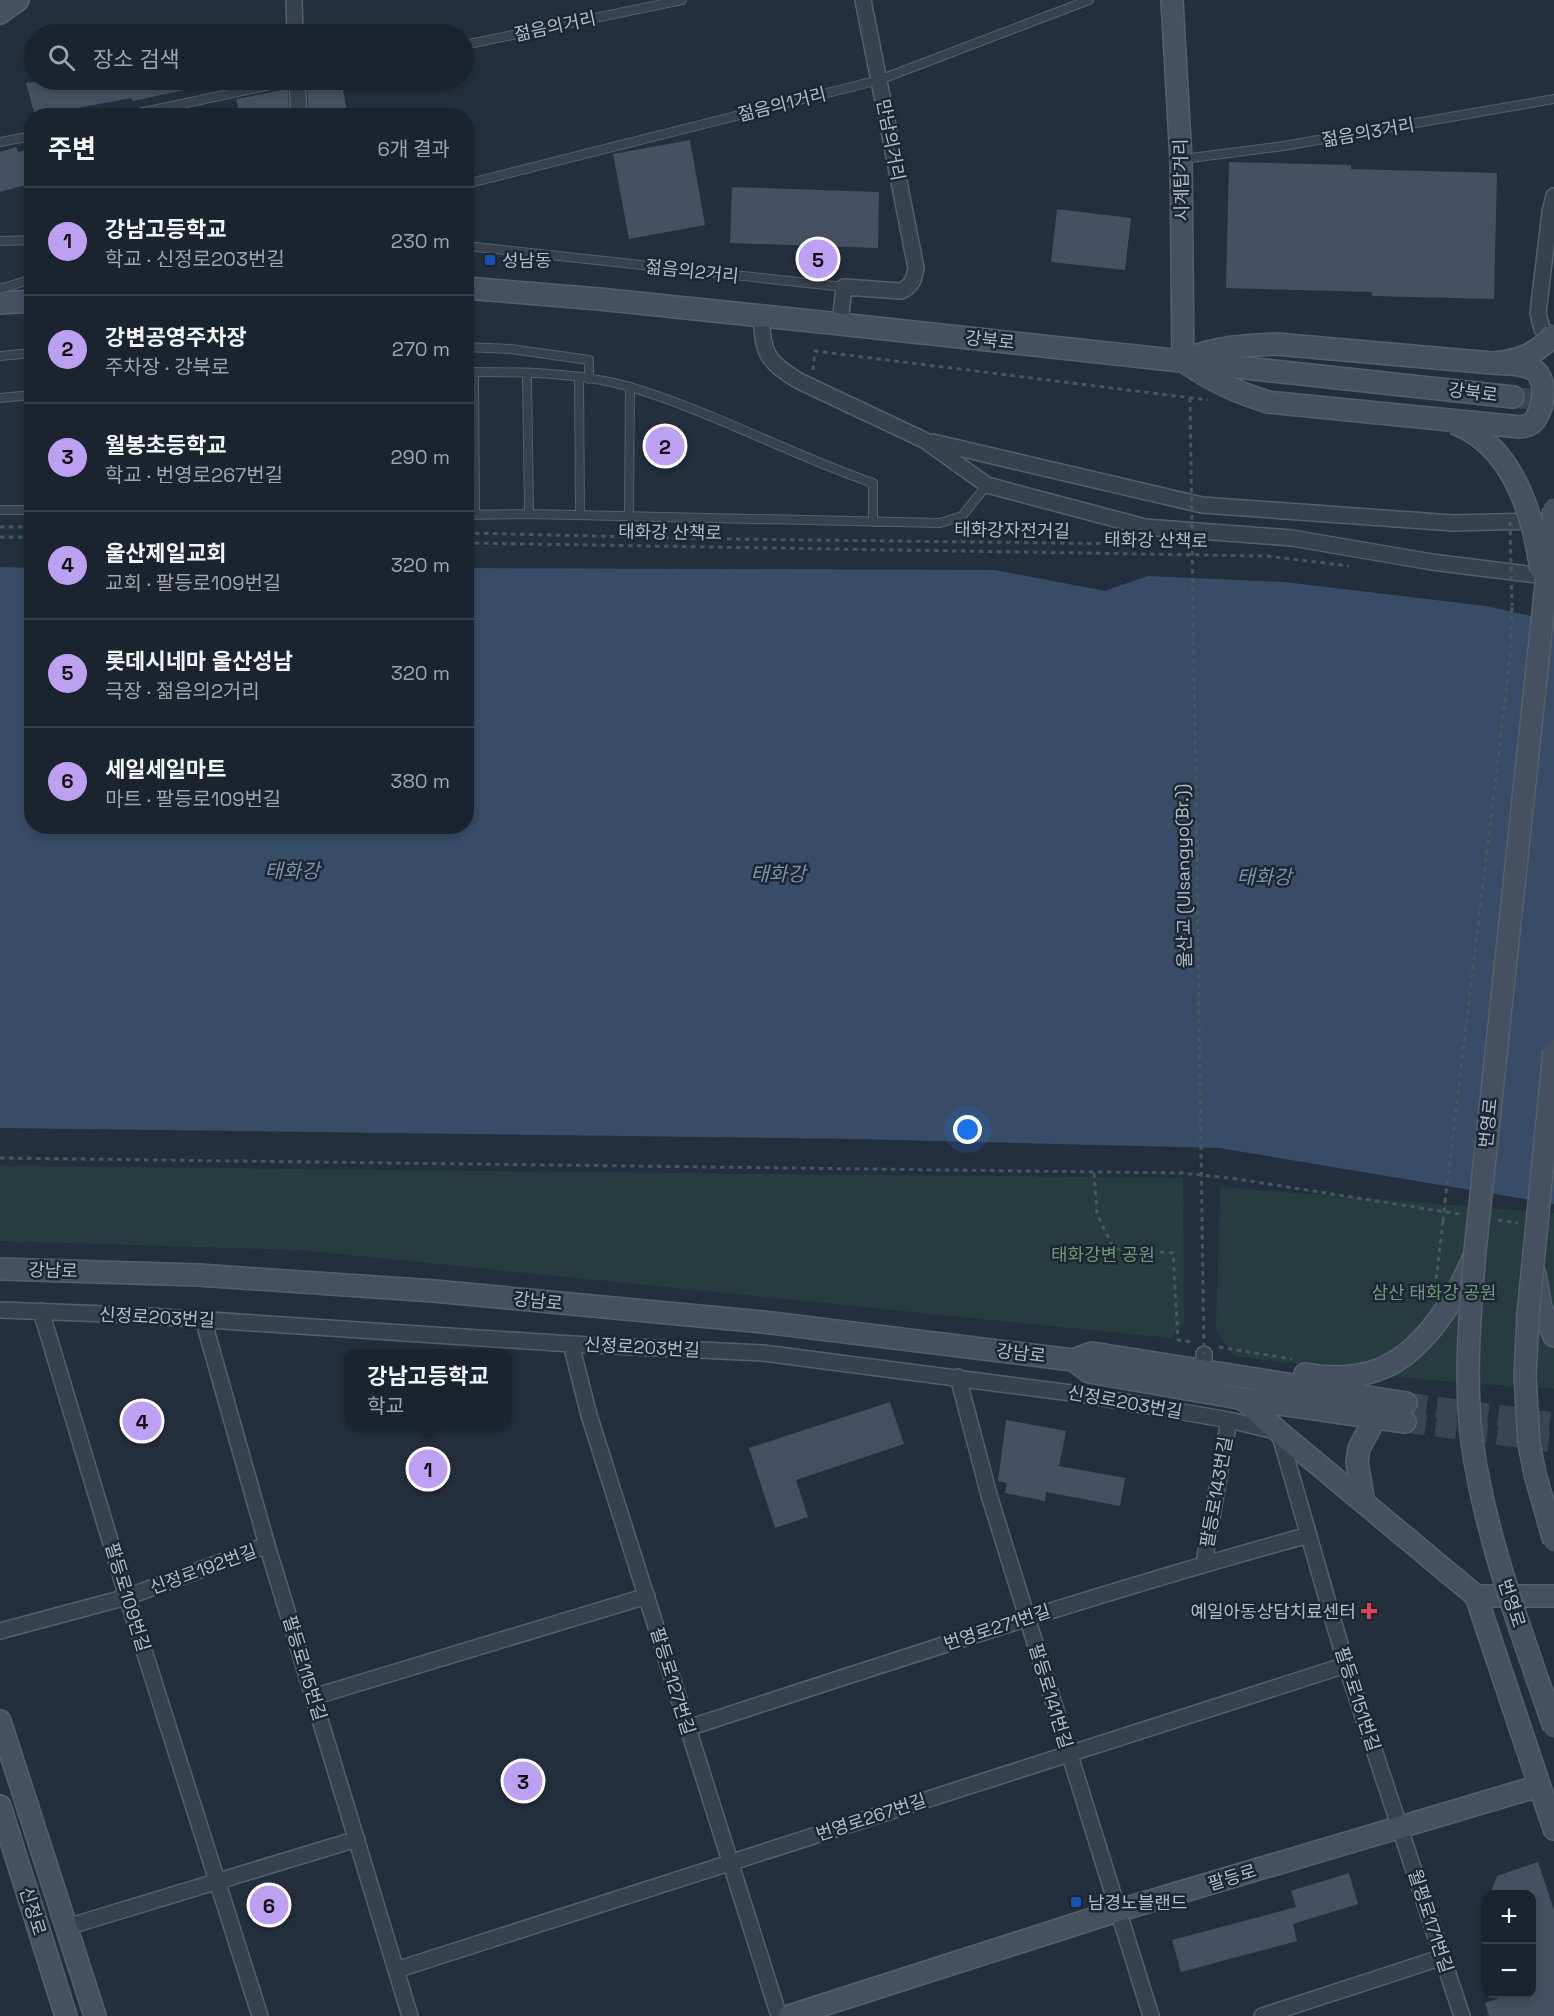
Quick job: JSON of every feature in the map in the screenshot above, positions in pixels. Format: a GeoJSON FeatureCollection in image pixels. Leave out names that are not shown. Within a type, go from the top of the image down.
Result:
{"type":"FeatureCollection","features":[{"type":"Feature","properties":{"kind":"main road"},"geometry":{"type":"LineString","coordinates":[[0,13],[18,0]]}},
{"type":"Feature","properties":{"kind":"main road","name":"시계탑거리"},"geometry":{"type":"LineString","coordinates":[[1172,0],[1181,160],[1183,361]]}},
{"type":"Feature","properties":{"kind":"main road","name":"강북로"},"geometry":{"type":"LineString","coordinates":[[474,289],[840,324],[1513,397]]}},
{"type":"Feature","properties":{"kind":"main road"},"geometry":{"type":"LineString","coordinates":[[0,303],[24,302]]}},
{"type":"Feature","properties":{"kind":"main road"},"geometry":{"type":"LineString","coordinates":[[1492,363],[1522,358],[1535,352],[1554,336]]}},
{"type":"Feature","properties":{"kind":"main road"},"geometry":{"type":"LineString","coordinates":[[1276,344],[1526,367],[1534,370],[1540,376],[1543,384],[1539,412],[1535,420],[1521,427],[1268,402],[1240,393],[1212,380],[1183,361],[1213,350],[1245,345],[1276,344]]}},
{"type":"Feature","properties":{"kind":"main road"},"geometry":{"type":"LineString","coordinates":[[1442,419],[1472,432],[1501,458],[1520,491],[1549,587]]}},
{"type":"Feature","properties":{"kind":"main road","name":"번영로"},"geometry":{"type":"LineString","coordinates":[[1554,509],[1549,587],[1475,1251],[1470,1312],[1469,1371],[1469,1407],[1474,1452],[1493,1541],[1554,1727]]}},
{"type":"Feature","properties":{"kind":"main road"},"geometry":{"type":"LineString","coordinates":[[1554,1051],[1528,1314],[1526,1407],[1529,1444],[1535,1474],[1554,1542]]}},
{"type":"Feature","properties":{"kind":"main road"},"geometry":{"type":"LineString","coordinates":[[1210,1366],[1248,1365],[1328,1377],[1362,1375],[1387,1367],[1407,1354],[1454,1297],[1466,1276],[1475,1251]]}},
{"type":"Feature","properties":{"kind":"main road"},"geometry":{"type":"LineString","coordinates":[[1533,1260],[1541,1308],[1554,1336]]}},
{"type":"Feature","properties":{"kind":"main road","name":"강남로"},"geometry":{"type":"LineString","coordinates":[[0,1269],[198,1275],[434,1290],[763,1322],[1073,1360],[1092,1353],[1210,1366],[1405,1413],[1375,1419],[1244,1399],[1089,1372],[1073,1360]]}},
{"type":"Feature","properties":{"kind":"main road"},"geometry":{"type":"LineString","coordinates":[[1210,1366],[1279,1432],[1476,1596],[1554,1829]]}},
{"type":"Feature","properties":{"kind":"main road"},"geometry":{"type":"LineString","coordinates":[[1364,1503],[1357,1462],[1359,1448],[1375,1419]]}},
{"type":"Feature","properties":{"kind":"main road"},"geometry":{"type":"LineString","coordinates":[[1476,1596],[1554,1596]]}},
{"type":"Feature","properties":{"kind":"main road","name":"신정로"},"geometry":{"type":"LineString","coordinates":[[0,1721],[94,2016]]}},
{"type":"Feature","properties":{"kind":"main road"},"geometry":{"type":"LineString","coordinates":[[0,1730],[10,1754]]}},
{"type":"Feature","properties":{"kind":"main road","name":"팔등로"},"geometry":{"type":"LineString","coordinates":[[789,2016],[1117,1911],[1539,1786]]}},
{"type":"Feature","properties":{"kind":"main road","name":"신정로"},"geometry":{"type":"LineString","coordinates":[[0,1806],[66,2016]]}},
{"type":"Feature","properties":{"kind":"street"},"geometry":{"type":"LineString","coordinates":[[294,0],[295,24]]}},
{"type":"Feature","properties":{"kind":"street","name":"만남의거리"},"geometry":{"type":"LineString","coordinates":[[863,0],[916,268],[914,279]]}},
{"type":"Feature","properties":{"kind":"street"},"geometry":{"type":"LineString","coordinates":[[297,90],[298,108]]}},
{"type":"Feature","properties":{"kind":"street"},"geometry":{"type":"LineString","coordinates":[[1554,196],[1538,313],[1542,329],[1554,336]]}},
{"type":"Feature","properties":{"kind":"street","name":"젊음의2거리"},"geometry":{"type":"LineString","coordinates":[[844,287],[901,291],[908,287],[914,279]]}},
{"type":"Feature","properties":{"kind":"street"},"geometry":{"type":"LineString","coordinates":[[840,324],[844,287]]}},
{"type":"Feature","properties":{"kind":"street"},"geometry":{"type":"LineString","coordinates":[[762,317],[762,338],[768,356],[782,370],[806,384],[924,440],[987,485],[1146,527],[1292,538],[1432,562],[1549,587]]}},
{"type":"Feature","properties":{"kind":"street"},"geometry":{"type":"LineString","coordinates":[[924,440],[1202,505],[1453,523],[1554,521]]}},
{"type":"Feature","properties":{"kind":"street","name":"신정로203번길"},"geometry":{"type":"LineString","coordinates":[[0,1310],[203,1319],[571,1344],[762,1353],[1079,1394],[1229,1420],[1279,1432]]}},
{"type":"Feature","properties":{"kind":"street","name":"팔등로109번길"},"geometry":{"type":"LineString","coordinates":[[41,1311],[127,1597],[260,2016]]}},
{"type":"Feature","properties":{"kind":"street","name":"팔등로115번길"},"geometry":{"type":"LineString","coordinates":[[203,1319],[267,1545],[410,2016]]}},
{"type":"Feature","properties":{"kind":"street","name":"팔등로127번길"},"geometry":{"type":"LineString","coordinates":[[571,1344],[590,1415],[779,2016]]}},
{"type":"Feature","properties":{"kind":"street","name":"팔등로141번길"},"geometry":{"type":"LineString","coordinates":[[958,1377],[989,1495],[1151,2016]]}},
{"type":"Feature","properties":{"kind":"street","name":"팔등로143번길"},"geometry":{"type":"LineString","coordinates":[[1204,1563],[1229,1420]]}},
{"type":"Feature","properties":{"kind":"street","name":"팔등로151번길"},"geometry":{"type":"LineString","coordinates":[[1279,1432],[1346,1665],[1400,1827]]}},
{"type":"Feature","properties":{"kind":"street","name":"번영로271번길"},"geometry":{"type":"LineString","coordinates":[[688,1728],[1027,1617],[1204,1563],[1309,1535]]}},
{"type":"Feature","properties":{"kind":"street","name":"신정로192번길"},"geometry":{"type":"LineString","coordinates":[[0,1631],[127,1597],[267,1545]]}},
{"type":"Feature","properties":{"kind":"street"},"geometry":{"type":"LineString","coordinates":[[313,1697],[647,1596]]}},
{"type":"Feature","properties":{"kind":"street","name":"번영로267번길"},"geometry":{"type":"LineString","coordinates":[[396,1970],[1346,1665]]}},
{"type":"Feature","properties":{"kind":"street","name":"월평로171번길"},"geometry":{"type":"LineString","coordinates":[[1400,1827],[1462,2016]]}},
{"type":"Feature","properties":{"kind":"street"},"geometry":{"type":"LineString","coordinates":[[218,1882],[357,1839]]}},
{"type":"Feature","properties":{"kind":"street","name":"신정로"},"geometry":{"type":"LineString","coordinates":[[67,1928],[218,1882]]}},
{"type":"Feature","properties":{"kind":"street"},"geometry":{"type":"LineString","coordinates":[[1262,2016],[1443,1957]]}},
{"type":"Feature","properties":{"kind":"lane","name":"젊음의거리"},"geometry":{"type":"LineString","coordinates":[[474,43],[682,0]]}},
{"type":"Feature","properties":{"kind":"lane","name":"젊음의1거리"},"geometry":{"type":"LineString","coordinates":[[474,182],[879,80],[1089,0]]}},
{"type":"Feature","properties":{"kind":"lane"},"geometry":{"type":"LineString","coordinates":[[164,108],[249,90]]}},
{"type":"Feature","properties":{"kind":"lane","name":"젊음의3거리"},"geometry":{"type":"LineString","coordinates":[[1181,160],[1284,146],[1554,99]]}},
{"type":"Feature","properties":{"kind":"lane"},"geometry":{"type":"LineString","coordinates":[[0,142],[24,138]]}},
{"type":"Feature","properties":{"kind":"lane"},"geometry":{"type":"LineString","coordinates":[[0,241],[24,240]]}},
{"type":"Feature","properties":{"kind":"lane","name":"젊음의2거리"},"geometry":{"type":"LineString","coordinates":[[474,247],[844,287]]}},
{"type":"Feature","properties":{"kind":"lane"},"geometry":{"type":"LineString","coordinates":[[0,289],[24,282]]}},
{"type":"Feature","properties":{"kind":"lane"},"geometry":{"type":"LineString","coordinates":[[474,347],[511,349],[589,360],[589,379]]}},
{"type":"Feature","properties":{"kind":"lane"},"geometry":{"type":"LineString","coordinates":[[0,356],[24,354]]}},
{"type":"Feature","properties":{"kind":"lane"},"geometry":{"type":"LineString","coordinates":[[474,372],[579,377],[630,387],[719,419],[836,470],[873,483],[873,522]]}},
{"type":"Feature","properties":{"kind":"lane"},"geometry":{"type":"LineString","coordinates":[[527,373],[529,514]]}},
{"type":"Feature","properties":{"kind":"lane"},"geometry":{"type":"LineString","coordinates":[[579,377],[580,515]]}},
{"type":"Feature","properties":{"kind":"lane"},"geometry":{"type":"LineString","coordinates":[[629,516],[630,387]]}},
{"type":"Feature","properties":{"kind":"lane"},"geometry":{"type":"LineString","coordinates":[[0,398],[24,396]]}},
{"type":"Feature","properties":{"kind":"lane"},"geometry":{"type":"LineString","coordinates":[[474,515],[529,514],[939,523],[962,516],[987,485]]}},
{"type":"Feature","properties":{"kind":"lane"},"geometry":{"type":"LineString","coordinates":[[0,510],[24,510]]}},
{"type":"Feature","properties":{"kind":"path","name":"울산교 (Ulsangyo(Br.))"},"geometry":{"type":"LineString","coordinates":[[815,351],[1190,398],[1210,1366]]}},
{"type":"Feature","properties":{"kind":"path"},"geometry":{"type":"LineString","coordinates":[[1435,1290],[1510,658],[1512,606],[1509,512]]}},
{"type":"Feature","properties":{"kind":"path"},"geometry":{"type":"LineString","coordinates":[[0,527],[24,527]]}},
{"type":"Feature","properties":{"kind":"path","name":"태화강자전거길"},"geometry":{"type":"LineString","coordinates":[[474,533],[1144,544]]}},
{"type":"Feature","properties":{"kind":"path"},"geometry":{"type":"LineString","coordinates":[[0,537],[24,537]]}},
{"type":"Feature","properties":{"kind":"path","name":"태화강 산책로"},"geometry":{"type":"LineString","coordinates":[[474,543],[1266,556],[1358,567]]}},
{"type":"Feature","properties":{"kind":"path"},"geometry":{"type":"LineString","coordinates":[[1191,544],[1203,545]]}},
{"type":"Feature","properties":{"kind":"path"},"geometry":{"type":"LineString","coordinates":[[1501,581],[1512,582]]}},
{"type":"Feature","properties":{"kind":"path"},"geometry":{"type":"LineString","coordinates":[[1508,586],[1519,588]]}},
{"type":"Feature","properties":{"kind":"path"},"geometry":{"type":"LineString","coordinates":[[0,1158],[1182,1173],[1237,1179],[1461,1214]]}},
{"type":"Feature","properties":{"kind":"path"},"geometry":{"type":"LineString","coordinates":[[1094,1173],[1097,1214],[1114,1249],[1173,1253],[1178,1340],[1294,1359]]}},
{"type":"Feature","properties":{"kind":"path"},"geometry":{"type":"LineString","coordinates":[[1497,1220],[1520,1223]]}},
{"type":"Feature","properties":{"kind":"green space","name":"태화강변 공원"},"geometry":{"type":"Polygon","coordinates":[[[0,1166],[1183,1178],[1184,1326],[1170,1338],[300,1250],[0,1241],[0,1166]]]}},
{"type":"Feature","properties":{"kind":"green space","name":"삼산 태화강 공원"},"geometry":{"type":"Polygon","coordinates":[[[1220,1187],[1554,1213],[1554,1389],[1427,1380],[1235,1356],[1216,1331],[1220,1187]]]}},
{"type":"Feature","properties":{"kind":"water","name":"태화강"},"geometry":{"type":"Polygon","coordinates":[[[0,567],[24,568],[24,834],[474,834],[474,568],[995,570],[1105,591],[1148,576],[1284,582],[1486,606],[1554,621],[1554,1204],[1219,1148],[856,1139],[0,1128],[0,567]]]}},
{"type":"Feature","properties":{"kind":"building"},"geometry":{"type":"Polygon","coordinates":[[[28,90],[184,90],[133,101],[131,98],[78,108],[33,108],[28,90]]]}},
{"type":"Feature","properties":{"kind":"building"},"geometry":{"type":"Polygon","coordinates":[[[288,90],[289,108],[238,108],[236,99],[288,90]]]}},
{"type":"Feature","properties":{"kind":"building"},"geometry":{"type":"Polygon","coordinates":[[[307,90],[343,90],[346,108],[308,108],[307,90]]]}},
{"type":"Feature","properties":{"kind":"building"},"geometry":{"type":"Polygon","coordinates":[[[690,140],[705,225],[629,239],[613,154],[690,140]]]}},
{"type":"Feature","properties":{"kind":"building"},"geometry":{"type":"Polygon","coordinates":[[[16,147],[18,152],[24,151],[24,185],[0,192],[0,152],[16,147]]]}},
{"type":"Feature","properties":{"kind":"building"},"geometry":{"type":"Polygon","coordinates":[[[1229,162],[1351,165],[1351,169],[1497,173],[1494,299],[1372,296],[1372,292],[1226,288],[1229,162]]]}},
{"type":"Feature","properties":{"kind":"building"},"geometry":{"type":"Polygon","coordinates":[[[732,187],[879,192],[878,248],[730,243],[732,187]]]}},
{"type":"Feature","properties":{"kind":"building"},"geometry":{"type":"Polygon","coordinates":[[[1057,209],[1131,218],[1125,270],[1051,262],[1057,209]]]}},
{"type":"Feature","properties":{"kind":"building"},"geometry":{"type":"Polygon","coordinates":[[[890,1402],[904,1444],[796,1480],[808,1517],[775,1528],[749,1448],[890,1402]]]}},
{"type":"Feature","properties":{"kind":"building"},"geometry":{"type":"Polygon","coordinates":[[[1006,1420],[1066,1431],[1059,1466],[1125,1478],[1120,1506],[1046,1492],[1045,1501],[1005,1493],[1007,1483],[998,1481],[1006,1420]]]}},
{"type":"Feature","properties":{"kind":"building"},"geometry":{"type":"Polygon","coordinates":[[[1538,1862],[1554,1910],[1554,2016],[1489,2016],[1485,2003],[1499,1998],[1536,1998],[1536,1890],[1492,1890],[1497,1876],[1538,1862]]]}},
{"type":"Feature","properties":{"kind":"building"},"geometry":{"type":"Polygon","coordinates":[[[1349,1873],[1358,1904],[1293,1924],[1297,1941],[1181,1972],[1172,1940],[1296,1907],[1291,1891],[1349,1873]]]}},
{"type":"Feature","properties":{"kind":"tunnel"},"geometry":{"type":"LineString","coordinates":[[1513,397],[1554,402]]}},
{"type":"Feature","properties":{"kind":"tunnel"},"geometry":{"type":"LineString","coordinates":[[1406,1403],[1554,1423]]}},
{"type":"Feature","properties":{"kind":"tunnel"},"geometry":{"type":"LineString","coordinates":[[1405,1422],[1554,1442]]}},
{"type":"Feature","properties":{"kind":"place","name":"롯데시네마 울산성남"},"geometry":{"type":"Point","coordinates":[818,259]}},
{"type":"Feature","properties":{"kind":"place","name":"성남동"},"geometry":{"type":"Point","coordinates":[490,260]}},
{"type":"Feature","properties":{"kind":"place","name":"강변공영주차장"},"geometry":{"type":"Point","coordinates":[665,446]}},
{"type":"Feature","properties":{"kind":"place","name":"울산제일교회"},"geometry":{"type":"Point","coordinates":[142,1421]}},
{"type":"Feature","properties":{"kind":"place","name":"강남고등학교"},"geometry":{"type":"Point","coordinates":[428,1469]}},
{"type":"Feature","properties":{"kind":"place","name":"예일아동상담치료센터"},"geometry":{"type":"Point","coordinates":[1369,1611]}},
{"type":"Feature","properties":{"kind":"place","name":"월봉초등학교"},"geometry":{"type":"Point","coordinates":[523,1781]}},
{"type":"Feature","properties":{"kind":"place","name":"남경노블랜드"},"geometry":{"type":"Point","coordinates":[1076,1902]}},
{"type":"Feature","properties":{"kind":"place","name":"세일세일마트"},"geometry":{"type":"Point","coordinates":[269,1905]}}]}
